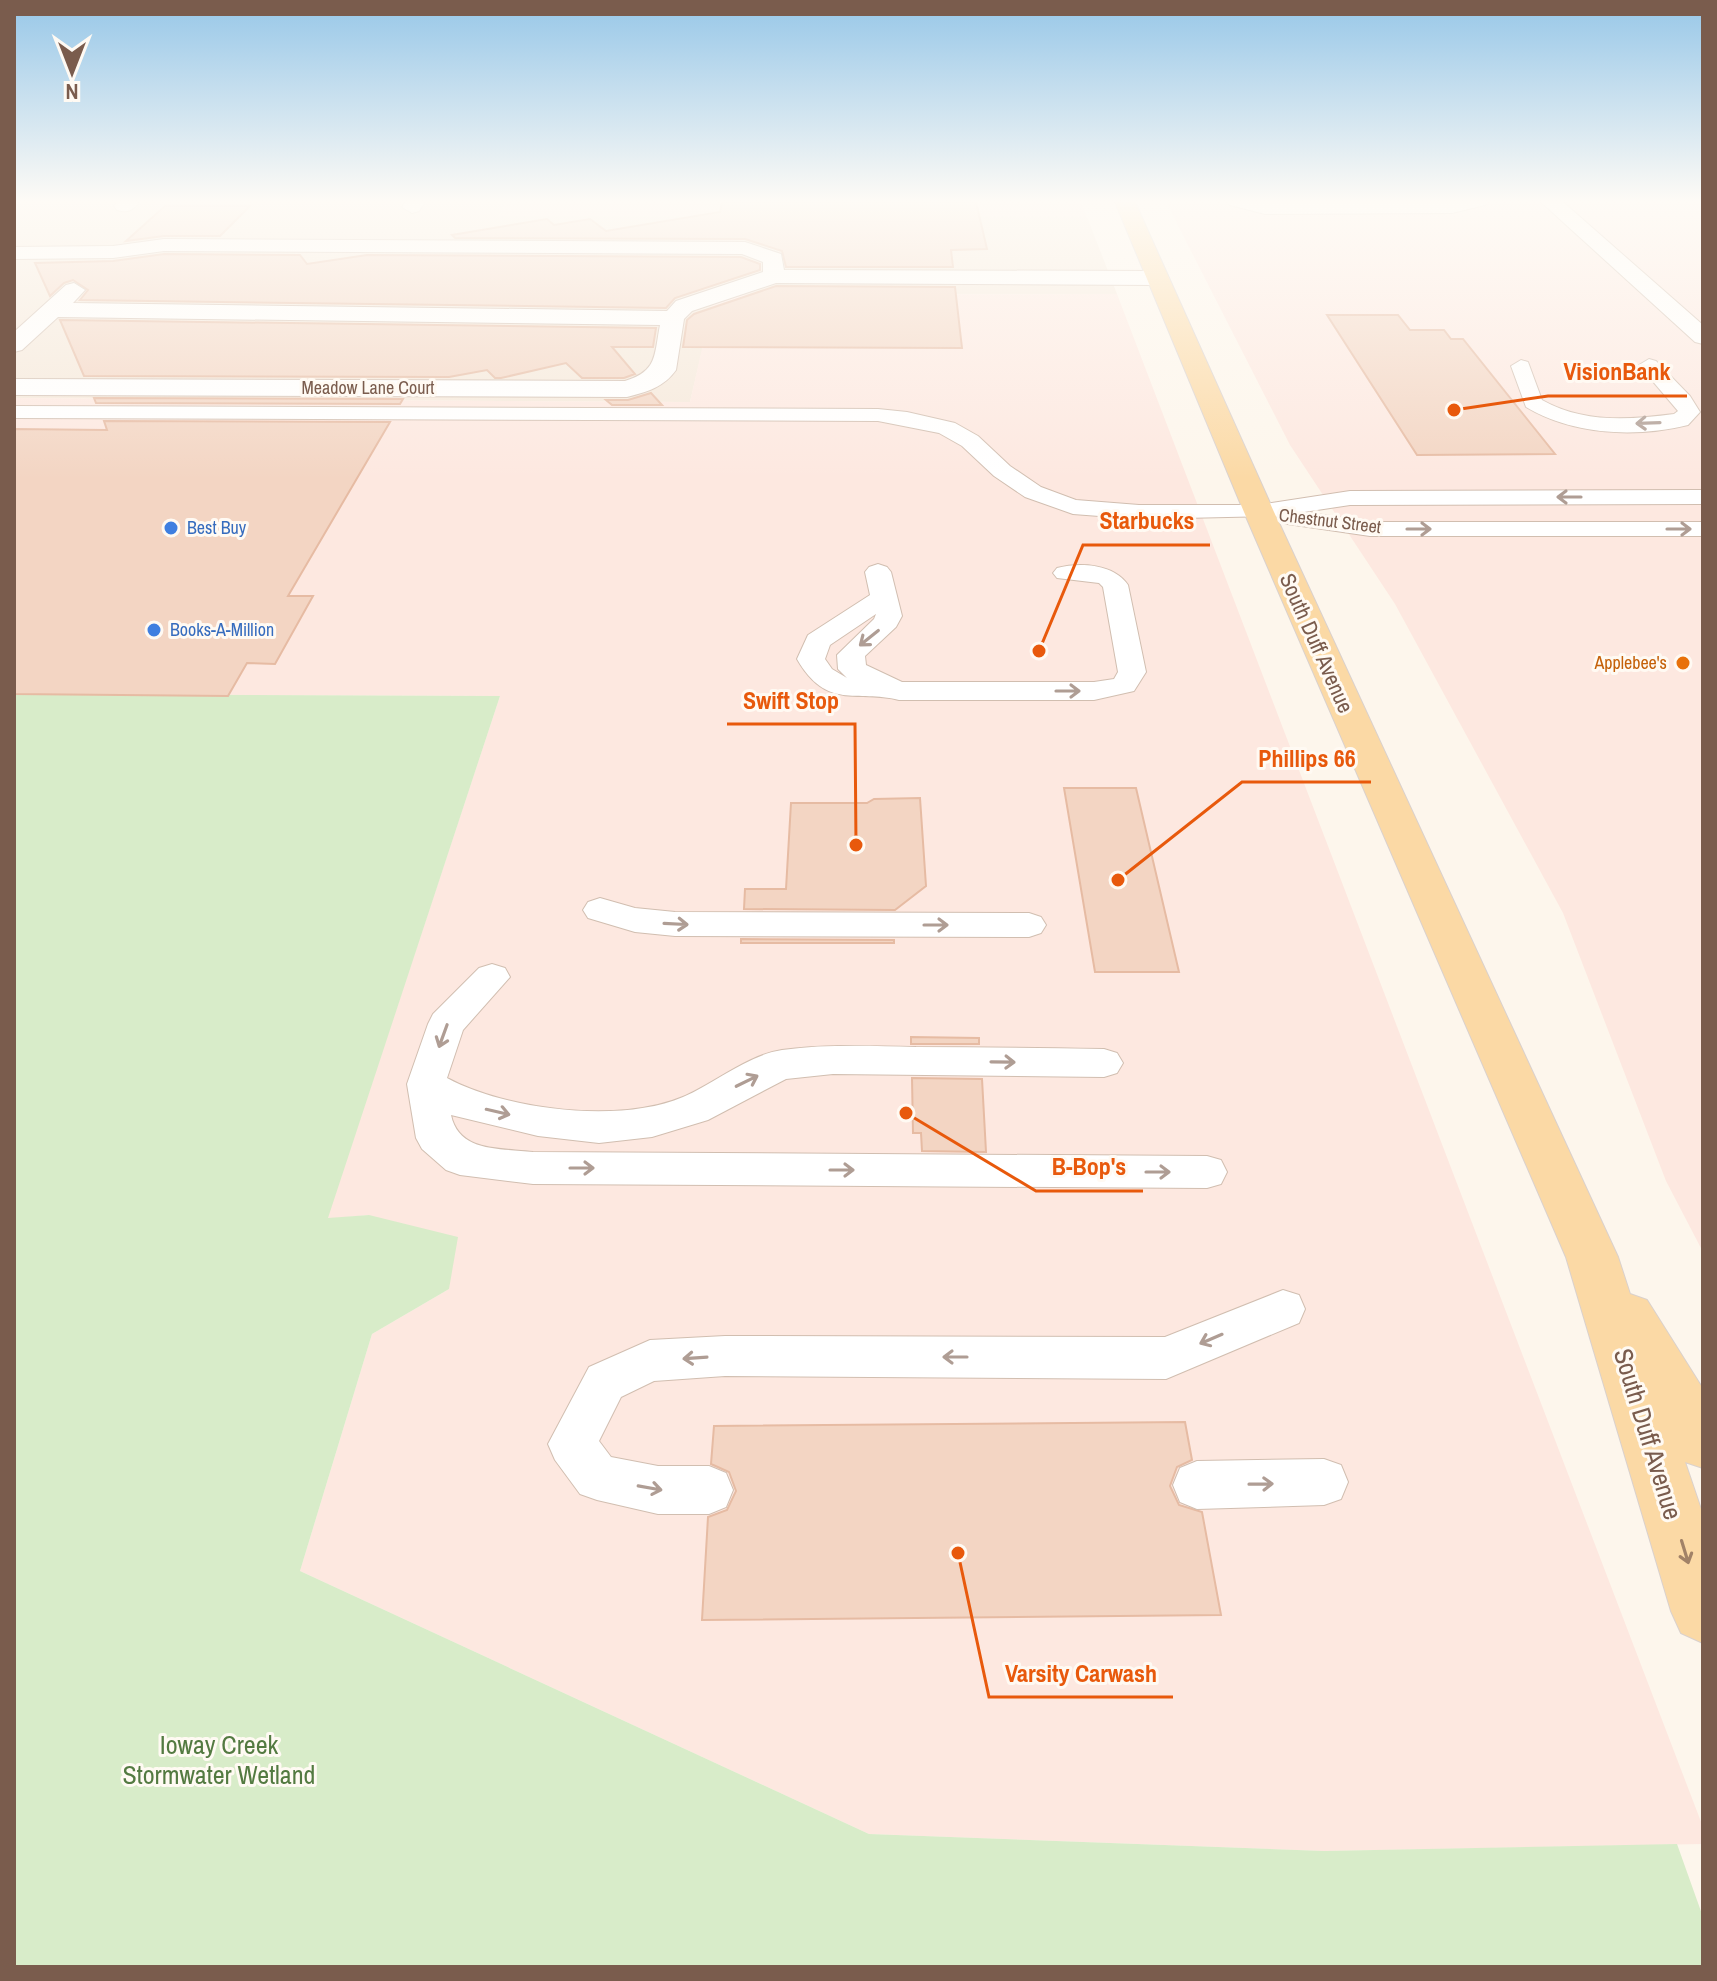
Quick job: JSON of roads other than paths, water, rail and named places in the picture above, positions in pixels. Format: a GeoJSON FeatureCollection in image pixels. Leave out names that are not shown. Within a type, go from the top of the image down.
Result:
{"type":"FeatureCollection","features":[{"type":"Feature","properties":{"kind":"main road","name":"South Duff Avenue"},"geometry":{"type":"LineString","coordinates":[[1165,294],[1592,1257],[1703,1611]]}},
{"type":"Feature","properties":{"kind":"main road","name":"South Duff Avenue"},"geometry":{"type":"LineString","coordinates":[[1592,1257],[1703,1441]]}},
{"type":"Feature","properties":{"kind":"street"},"geometry":{"type":"LineString","coordinates":[[15,343],[68,294]]}},
{"type":"Feature","properties":{"kind":"street"},"geometry":{"type":"LineString","coordinates":[[52,310],[673,318],[684,306],[719,294]]}},
{"type":"Feature","properties":{"kind":"street"},"geometry":{"type":"LineString","coordinates":[[1655,294],[1703,337]]}},
{"type":"Feature","properties":{"kind":"street","name":"Meadow Lane Court"},"geometry":{"type":"LineString","coordinates":[[14,387],[627,389],[650,382],[664,370],[673,318]]}},
{"type":"Feature","properties":{"kind":"lane"},"geometry":{"type":"LineString","coordinates":[[1521,366],[1533,403],[1563,420],[1612,423],[1680,420],[1689,412],[1683,400],[1649,365]]}},
{"type":"Feature","properties":{"kind":"lane"},"geometry":{"type":"LineString","coordinates":[[14,412],[878,415],[907,418],[947,428],[970,441],[1002,471],[1033,492],[1073,507],[1139,512],[1259,512]]}},
{"type":"Feature","properties":{"kind":"lane","name":"Chestnut Street"},"geometry":{"type":"LineString","coordinates":[[1259,512],[1350,498],[1703,497]]}},
{"type":"Feature","properties":{"kind":"lane","name":"Chestnut Street"},"geometry":{"type":"LineString","coordinates":[[1259,512],[1370,529],[1703,529]]}},
{"type":"Feature","properties":{"kind":"lane"},"geometry":{"type":"LineString","coordinates":[[899,691],[852,669],[851,655],[889,621],[892,612],[881,582],[879,600],[818,641],[811,659],[818,675],[865,690],[899,691],[1094,691],[1124,685],[1132,672],[1115,585],[1106,576],[1066,573]]}},
{"type":"Feature","properties":{"kind":"lane"},"geometry":{"type":"LineString","coordinates":[[600,910],[635,920],[675,924],[1029,925]]}},
{"type":"Feature","properties":{"kind":"lane"},"geometry":{"type":"LineString","coordinates":[[492,977],[446,1024],[426,1084],[436,1138],[460,1159],[533,1168],[1207,1172]]}},
{"type":"Feature","properties":{"kind":"lane"},"geometry":{"type":"LineString","coordinates":[[426,1084],[460,1103],[538,1121],[599,1127],[652,1122],[694,1109],[779,1065],[833,1060],[1104,1063]]}},
{"type":"Feature","properties":{"kind":"lane"},"geometry":{"type":"LineString","coordinates":[[709,1490],[658,1490],[597,1477],[572,1444],[605,1382],[650,1361],[725,1356],[1166,1358],[1283,1309]]}},
{"type":"Feature","properties":{"kind":"lane"},"geometry":{"type":"LineString","coordinates":[[1197,1485],[1324,1482]]}},
{"type":"Feature","properties":{"kind":"place","name":"VisionBank"},"geometry":{"type":"Point","coordinates":[1454,410]}},
{"type":"Feature","properties":{"kind":"place","name":"Best Buy"},"geometry":{"type":"Point","coordinates":[171,528]}},
{"type":"Feature","properties":{"kind":"place","name":"Books-A-Million"},"geometry":{"type":"Point","coordinates":[154,630]}},
{"type":"Feature","properties":{"kind":"place","name":"Starbucks"},"geometry":{"type":"Point","coordinates":[1039,651]}},
{"type":"Feature","properties":{"kind":"place","name":"Applebee's"},"geometry":{"type":"Point","coordinates":[1683,663]}},
{"type":"Feature","properties":{"kind":"place","name":"Swift Stop"},"geometry":{"type":"Point","coordinates":[856,845]}},
{"type":"Feature","properties":{"kind":"place","name":"Phillips 66"},"geometry":{"type":"Point","coordinates":[1118,880]}},
{"type":"Feature","properties":{"kind":"place","name":"B-Bop's"},"geometry":{"type":"Point","coordinates":[906,1113]}},
{"type":"Feature","properties":{"kind":"place","name":"Varsity Carwash"},"geometry":{"type":"Point","coordinates":[958,1553]}},
{"type":"Feature","properties":{"kind":"park label","name":"Ioway Creek Stormwater Wetland"},"geometry":{"type":"Point","coordinates":[219,1760]}}]}
